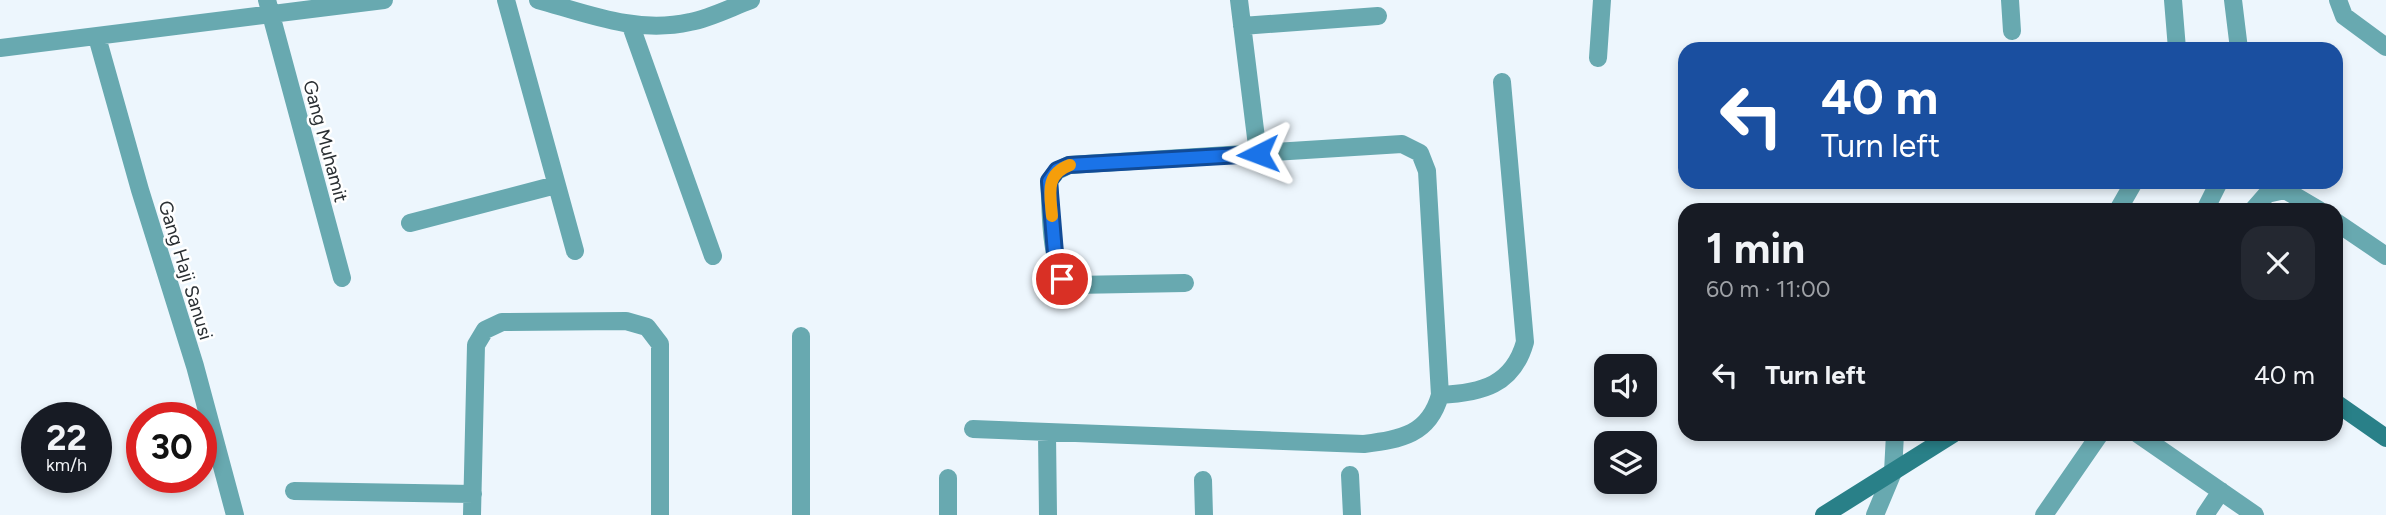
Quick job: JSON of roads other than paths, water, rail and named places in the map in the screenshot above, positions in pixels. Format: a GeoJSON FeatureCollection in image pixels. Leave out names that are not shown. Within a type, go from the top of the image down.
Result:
{"type":"FeatureCollection","features":[{"type":"Feature","properties":{"kind":"street"},"geometry":{"type":"LineString","coordinates":[[0,48],[97,37],[269,7],[384,0]]}},
{"type":"Feature","properties":{"kind":"street"},"geometry":{"type":"LineString","coordinates":[[506,0],[575,251]]}},
{"type":"Feature","properties":{"kind":"street"},"geometry":{"type":"LineString","coordinates":[[538,0],[631,26],[655,27],[691,22],[751,0]]}},
{"type":"Feature","properties":{"kind":"street"},"geometry":{"type":"LineString","coordinates":[[1239,0],[1258,154]]}},
{"type":"Feature","properties":{"kind":"street"},"geometry":{"type":"LineString","coordinates":[[1598,58],[1602,0]]}},
{"type":"Feature","properties":{"kind":"street"},"geometry":{"type":"LineString","coordinates":[[2010,0],[2012,30]]}},
{"type":"Feature","properties":{"kind":"street"},"geometry":{"type":"LineString","coordinates":[[2173,0],[2176,42]]}},
{"type":"Feature","properties":{"kind":"street"},"geometry":{"type":"LineString","coordinates":[[2233,0],[2238,42]]}},
{"type":"Feature","properties":{"kind":"street"},"geometry":{"type":"LineString","coordinates":[[2338,0],[2344,16],[2386,47]]}},
{"type":"Feature","properties":{"kind":"street","name":"Gang Muhamit"},"geometry":{"type":"LineString","coordinates":[[269,7],[342,278]]}},
{"type":"Feature","properties":{"kind":"street"},"geometry":{"type":"LineString","coordinates":[[1242,26],[1378,16]]}},
{"type":"Feature","properties":{"kind":"street"},"geometry":{"type":"LineString","coordinates":[[631,26],[713,256]]}},
{"type":"Feature","properties":{"kind":"street","name":"Gang Haji Sanusi"},"geometry":{"type":"LineString","coordinates":[[97,37],[140,190],[195,366],[235,515]]}},
{"type":"Feature","properties":{"kind":"street"},"geometry":{"type":"LineString","coordinates":[[1440,395],[1460,394],[1507,376],[1520,363],[1525,342],[1502,82]]}},
{"type":"Feature","properties":{"kind":"street"},"geometry":{"type":"LineString","coordinates":[[973,429],[1047,434],[1364,444],[1396,440],[1419,429],[1434,414],[1440,395],[1427,171],[1420,153],[1402,145],[1069,165],[1057,170],[1049,181],[1056,265],[1062,279],[1074,285],[1185,283]]}},
{"type":"Feature","properties":{"kind":"street"},"geometry":{"type":"LineString","coordinates":[[410,223],[556,185]]}},
{"type":"Feature","properties":{"kind":"street"},"geometry":{"type":"LineString","coordinates":[[2259,203],[2267,194],[2285,190],[2307,203]]}},
{"type":"Feature","properties":{"kind":"street"},"geometry":{"type":"LineString","coordinates":[[2343,227],[2386,256]]}},
{"type":"Feature","properties":{"kind":"street"},"geometry":{"type":"LineString","coordinates":[[472,515],[476,345],[485,330],[502,322],[626,321],[647,327],[660,344],[660,515]]}},
{"type":"Feature","properties":{"kind":"street"},"geometry":{"type":"LineString","coordinates":[[801,335],[801,515]]}},
{"type":"Feature","properties":{"kind":"street"},"geometry":{"type":"LineString","coordinates":[[2343,408],[2386,438]]}},
{"type":"Feature","properties":{"kind":"street"},"geometry":{"type":"LineString","coordinates":[[1047,434],[1048,515]]}},
{"type":"Feature","properties":{"kind":"street"},"geometry":{"type":"LineString","coordinates":[[1875,515],[1893,472],[1895,441]]}},
{"type":"Feature","properties":{"kind":"street"},"geometry":{"type":"LineString","coordinates":[[1824,515],[1942,441]]}},
{"type":"Feature","properties":{"kind":"street"},"geometry":{"type":"LineString","coordinates":[[2043,515],[2095,441]]}},
{"type":"Feature","properties":{"kind":"street"},"geometry":{"type":"LineString","coordinates":[[2147,441],[2255,515]]}},
{"type":"Feature","properties":{"kind":"street"},"geometry":{"type":"LineString","coordinates":[[1350,475],[1352,515]]}},
{"type":"Feature","properties":{"kind":"street"},"geometry":{"type":"LineString","coordinates":[[948,478],[948,515]]}},
{"type":"Feature","properties":{"kind":"street"},"geometry":{"type":"LineString","coordinates":[[1203,480],[1203,515]]}},
{"type":"Feature","properties":{"kind":"street"},"geometry":{"type":"LineString","coordinates":[[294,491],[473,494]]}},
{"type":"Feature","properties":{"kind":"street"},"geometry":{"type":"LineString","coordinates":[[2205,515],[2221,491]]}}]}
